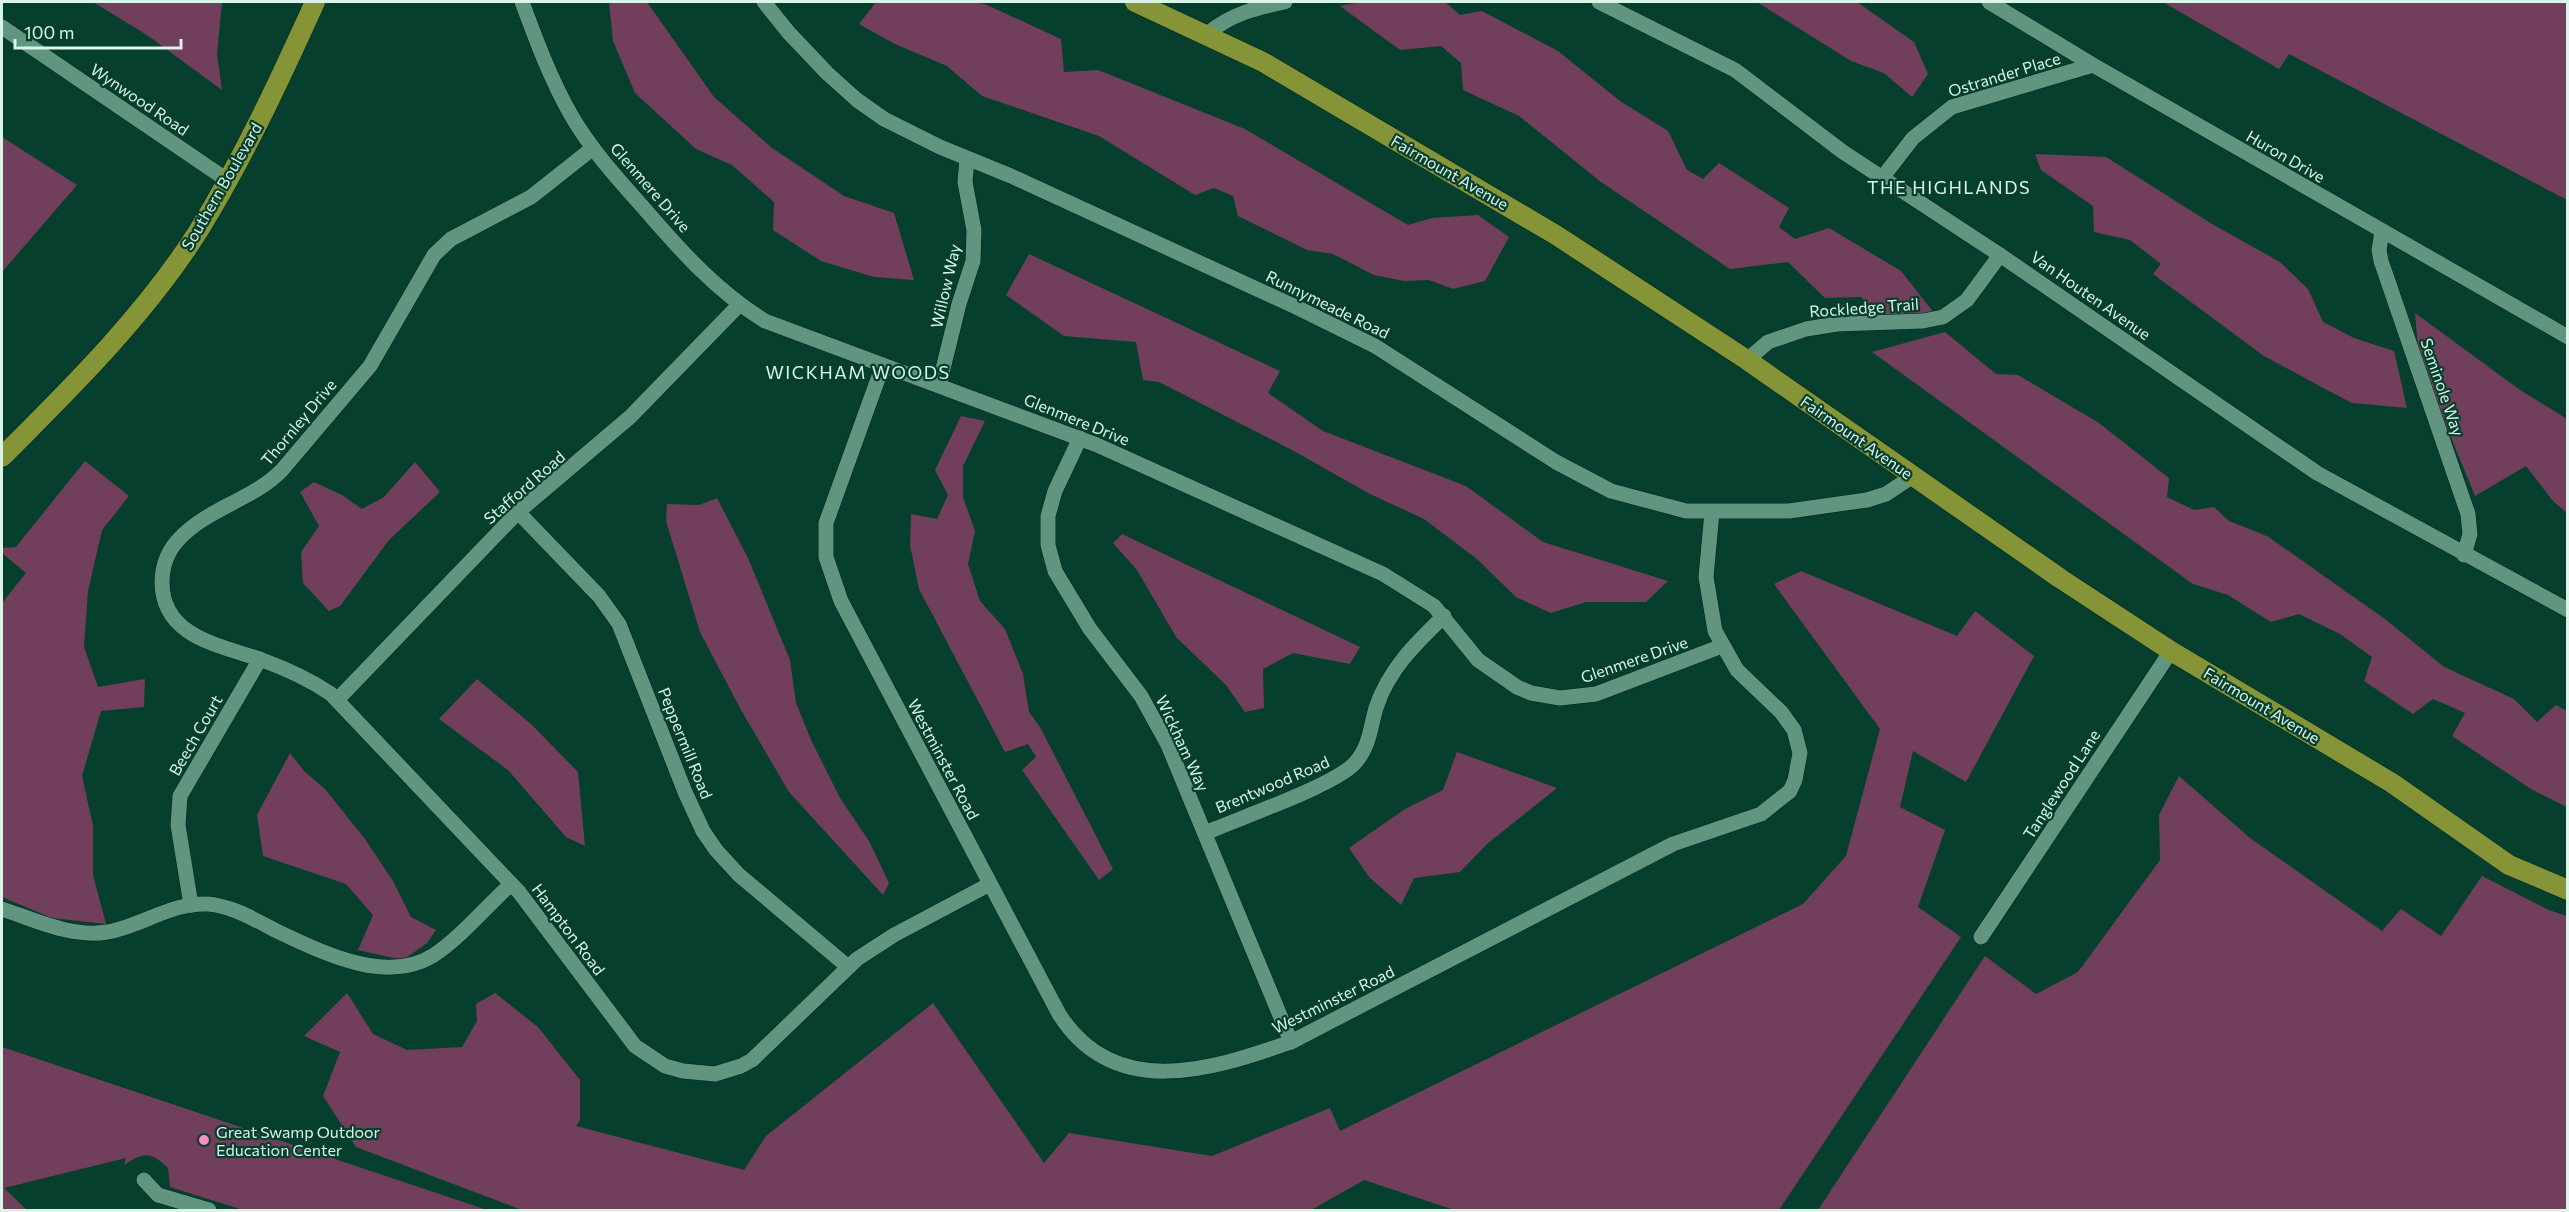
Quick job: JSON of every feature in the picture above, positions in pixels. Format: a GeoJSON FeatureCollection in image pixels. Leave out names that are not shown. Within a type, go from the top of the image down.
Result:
{"type":"FeatureCollection","features":[{"type":"Feature","properties":{"kind":"main road","name":"Southern Boulevard"},"geometry":{"type":"LineString","coordinates":[[2,457],[145,304],[199,230],[263,113],[315,2]]}},
{"type":"Feature","properties":{"kind":"main road","name":"Fairmount Avenue"},"geometry":{"type":"LineString","coordinates":[[1135,2],[1208,34],[1287,76],[1546,230],[1747,360],[2061,579],[2171,651],[2392,783],[2509,865],[2568,890]]}},
{"type":"Feature","properties":{"kind":"street","name":"Glenmere Drive"},"geometry":{"type":"LineString","coordinates":[[522,2],[551,75],[571,115],[593,148],[710,280],[739,305],[765,321],[1080,438],[1383,574],[1434,606],[1478,660],[1502,679],[1531,693],[1576,698],[1615,688],[1722,646]]}},
{"type":"Feature","properties":{"kind":"street","name":"Runnymeade Road"},"geometry":{"type":"LineString","coordinates":[[764,2],[789,33],[857,100],[890,122],[1296,307],[1375,346],[1556,462],[1611,491],[1686,511],[1789,512],[1867,500],[1886,494],[1913,476]]}},
{"type":"Feature","properties":{"kind":"street"},"geometry":{"type":"LineString","coordinates":[[1208,34],[1241,12],[1285,2]]}},
{"type":"Feature","properties":{"kind":"street","name":"Van Houten Avenue"},"geometry":{"type":"LineString","coordinates":[[1599,2],[1735,70],[1843,152],[2000,255],[2317,473],[2568,610]]}},
{"type":"Feature","properties":{"kind":"street","name":"Huron Drive"},"geometry":{"type":"LineString","coordinates":[[1989,2],[2568,338]]}},
{"type":"Feature","properties":{"kind":"street","name":"Wynwood Road"},"geometry":{"type":"LineString","coordinates":[[2,27],[227,180]]}},
{"type":"Feature","properties":{"kind":"street","name":"Ostrander Place"},"geometry":{"type":"LineString","coordinates":[[1882,178],[1913,138],[1952,107],[2094,65]]}},
{"type":"Feature","properties":{"kind":"street","name":"Thornley Drive"},"geometry":{"type":"LineString","coordinates":[[511,884],[337,700],[307,679],[260,659],[204,642],[173,619],[163,593],[162,581],[166,556],[172,546],[195,526],[270,483],[370,366],[425,267],[443,246],[531,197],[593,148]]}},
{"type":"Feature","properties":{"kind":"street","name":"Willow Way"},"geometry":{"type":"LineString","coordinates":[[939,385],[959,304],[973,261],[974,230],[964,182],[967,159]]}},
{"type":"Feature","properties":{"kind":"street","name":"Seminole Way"},"geometry":{"type":"LineString","coordinates":[[2382,232],[2379,250],[2381,261],[2468,514],[2470,534],[2464,555]]}},
{"type":"Feature","properties":{"kind":"street","name":"Rockledge Trail"},"geometry":{"type":"LineString","coordinates":[[1747,360],[1768,342],[1806,328],[1837,324],[1923,321],[1942,317],[1967,300],[2000,255]]}},
{"type":"Feature","properties":{"kind":"street","name":"Stafford Road"},"geometry":{"type":"LineString","coordinates":[[337,700],[518,512],[623,424],[739,305]]}},
{"type":"Feature","properties":{"kind":"street","name":"Westminster Road"},"geometry":{"type":"LineString","coordinates":[[883,365],[829,508],[825,539],[829,573],[841,601],[1069,1031],[1082,1044],[1112,1064],[1133,1070],[1200,1068],[1243,1059],[1292,1042],[1673,844],[1752,817],[1781,801],[1795,780],[1800,753],[1798,742],[1788,721],[1747,681],[1722,646],[1711,615],[1706,577],[1712,512]]}},
{"type":"Feature","properties":{"kind":"street","name":"Wickham Way"},"geometry":{"type":"LineString","coordinates":[[1080,438],[1055,491],[1048,516],[1048,544],[1055,571],[1090,629],[1145,704],[1168,745],[1292,1042]]}},
{"type":"Feature","properties":{"kind":"street","name":"Peppermill Road"},"geometry":{"type":"LineString","coordinates":[[518,512],[599,596],[619,624],[685,792],[703,831],[716,849],[739,875],[847,966]]}},
{"type":"Feature","properties":{"kind":"street","name":"Brentwood Road"},"geometry":{"type":"LineString","coordinates":[[1205,833],[1348,771],[1363,753],[1371,734],[1376,708],[1398,664],[1444,616]]}},
{"type":"Feature","properties":{"kind":"street","name":"Tanglewood Lane"},"geometry":{"type":"LineString","coordinates":[[1981,937],[2171,651]]}},
{"type":"Feature","properties":{"kind":"street","name":"Beech Court"},"geometry":{"type":"LineString","coordinates":[[191,904],[178,825],[180,796],[260,659]]}},
{"type":"Feature","properties":{"kind":"street","name":"Hampton Road"},"geometry":{"type":"LineString","coordinates":[[2,909],[62,929],[105,932],[191,904],[221,906],[294,940],[362,964],[390,969],[409,966],[435,954],[511,884],[635,1046],[665,1066],[683,1071],[715,1074],[752,1060],[847,966],[894,935],[990,884]]}},
{"type":"Feature","properties":{"kind":"street"},"geometry":{"type":"LineString","coordinates":[[144,1180],[158,1196],[209,1210]]}},
{"type":"Feature","properties":{"kind":"shaded area"},"geometry":{"type":"Polygon","coordinates":[[[93,2],[222,2],[217,54],[222,90],[147,35],[93,2]]]}},
{"type":"Feature","properties":{"kind":"shaded area"},"geometry":{"type":"Polygon","coordinates":[[[609,2],[647,2],[714,97],[772,148],[844,196],[894,213],[914,280],[874,277],[821,261],[773,230],[774,202],[732,165],[696,149],[635,93],[613,41],[609,2]]]}},
{"type":"Feature","properties":{"kind":"shaded area"},"geometry":{"type":"Polygon","coordinates":[[[876,2],[975,2],[987,5],[1061,39],[1064,72],[1098,70],[1245,129],[1408,225],[1432,218],[1478,215],[1509,237],[1485,281],[1453,289],[1429,280],[1404,281],[1374,275],[1333,254],[1307,250],[1238,216],[1233,196],[1214,188],[1195,195],[1099,136],[982,96],[947,66],[895,44],[859,24],[876,2]]]}},
{"type":"Feature","properties":{"kind":"shaded area"},"geometry":{"type":"Polygon","coordinates":[[[1361,2],[1445,2],[1460,15],[1482,11],[1558,51],[1620,101],[1668,131],[1687,170],[1703,179],[1719,163],[1789,208],[1779,227],[1795,239],[1829,228],[1901,271],[1934,313],[1876,315],[1861,297],[1825,298],[1788,262],[1730,269],[1601,182],[1519,116],[1463,90],[1461,63],[1441,46],[1400,50],[1340,6],[1361,2]]]}},
{"type":"Feature","properties":{"kind":"shaded area"},"geometry":{"type":"Polygon","coordinates":[[[1757,2],[1857,2],[1914,42],[1928,74],[1912,97],[1884,73],[1851,61],[1757,2]]]}},
{"type":"Feature","properties":{"kind":"shaded area"},"geometry":{"type":"Polygon","coordinates":[[[2163,2],[2567,2],[2567,200],[2289,54],[2279,69],[2163,2]]]}},
{"type":"Feature","properties":{"kind":"shaded area"},"geometry":{"type":"Polygon","coordinates":[[[2,137],[77,185],[2,272],[2,137]]]}},
{"type":"Feature","properties":{"kind":"shaded area"},"geometry":{"type":"Polygon","coordinates":[[[2035,154],[2106,157],[2212,224],[2280,262],[2308,289],[2323,322],[2354,338],[2394,351],[2407,408],[2352,403],[2264,356],[2153,274],[2161,264],[2130,240],[2094,232],[2093,206],[2041,170],[2035,154]]]}},
{"type":"Feature","properties":{"kind":"shaded area"},"geometry":{"type":"Polygon","coordinates":[[[1029,254],[1280,371],[1268,393],[1323,431],[1466,486],[1543,542],[1668,581],[1646,602],[1586,602],[1551,613],[1516,597],[1477,559],[1424,519],[1370,494],[1292,450],[1159,382],[1143,380],[1136,342],[1064,336],[1006,295],[1029,254]]]}},
{"type":"Feature","properties":{"kind":"shaded area"},"geometry":{"type":"Polygon","coordinates":[[[2415,313],[2520,390],[2567,419],[2567,513],[2553,501],[2526,466],[2475,496],[2419,359],[2415,313]]]}},
{"type":"Feature","properties":{"kind":"shaded area"},"geometry":{"type":"Polygon","coordinates":[[[1945,332],[1996,374],[2018,375],[2099,423],[2169,478],[2167,497],[2194,510],[2214,507],[2229,521],[2267,536],[2385,619],[2444,667],[2514,699],[2537,722],[2556,705],[2567,711],[2567,807],[2531,789],[2452,736],[2465,713],[2433,699],[2413,714],[2364,681],[2372,657],[2340,634],[2299,614],[2271,622],[2228,595],[2193,584],[1872,352],[1945,332]]]}},
{"type":"Feature","properties":{"kind":"shaded area"},"geometry":{"type":"Polygon","coordinates":[[[961,416],[985,421],[963,466],[963,497],[975,531],[968,564],[980,601],[1005,629],[1023,674],[1029,712],[1040,727],[1113,869],[1099,880],[1022,770],[1036,757],[1028,744],[1005,752],[919,589],[910,545],[911,514],[937,519],[948,495],[935,470],[961,416]]]}},
{"type":"Feature","properties":{"kind":"shaded area"},"geometry":{"type":"Polygon","coordinates":[[[85,461],[129,496],[102,530],[88,591],[84,647],[98,687],[145,679],[144,707],[101,711],[82,776],[93,826],[93,875],[106,924],[52,918],[2,897],[2,603],[26,573],[2,553],[2,548],[16,547],[85,461]]]}},
{"type":"Feature","properties":{"kind":"shaded area"},"geometry":{"type":"Polygon","coordinates":[[[415,462],[440,492],[389,540],[340,606],[329,611],[303,583],[301,552],[319,526],[300,492],[314,482],[342,495],[362,509],[384,497],[415,462]]]}},
{"type":"Feature","properties":{"kind":"shaded area"},"geometry":{"type":"Polygon","coordinates":[[[717,498],[748,558],[790,660],[796,703],[812,742],[840,798],[869,841],[889,883],[883,895],[789,792],[741,710],[700,632],[666,521],[667,504],[699,505],[717,498]]]}},
{"type":"Feature","properties":{"kind":"shaded area"},"geometry":{"type":"Polygon","coordinates":[[[1122,534],[1360,647],[1350,664],[1293,653],[1263,669],[1264,708],[1245,712],[1226,685],[1176,637],[1137,570],[1113,543],[1122,534]]]}},
{"type":"Feature","properties":{"kind":"shaded area"},"geometry":{"type":"Polygon","coordinates":[[[1801,571],[1957,636],[1975,611],[2034,656],[1966,782],[1913,751],[1900,807],[1945,830],[1918,907],[1961,937],[1779,1210],[1454,1210],[1364,1180],[1311,1210],[522,1210],[356,1147],[323,1096],[340,1052],[304,1036],[347,993],[373,1034],[407,1050],[462,1047],[477,1021],[476,1004],[495,993],[538,1027],[580,1080],[580,1120],[576,1126],[744,1170],[766,1136],[933,1003],[1044,1163],[1069,1133],[1212,1156],[1330,1108],[1340,1131],[1803,904],[1846,856],[1880,729],[1774,584],[1801,571]]]}},
{"type":"Feature","properties":{"kind":"shaded area"},"geometry":{"type":"Polygon","coordinates":[[[477,679],[531,724],[578,772],[585,846],[566,837],[508,770],[439,719],[477,679]]]}},
{"type":"Feature","properties":{"kind":"shaded area"},"geometry":{"type":"Polygon","coordinates":[[[1457,752],[1557,788],[1487,844],[1460,872],[1414,878],[1401,905],[1370,878],[1349,848],[1405,809],[1443,790],[1457,752]]]}},
{"type":"Feature","properties":{"kind":"shaded area"},"geometry":{"type":"Polygon","coordinates":[[[290,753],[304,771],[325,789],[365,839],[393,881],[411,917],[436,930],[427,943],[403,960],[358,950],[373,915],[346,884],[263,856],[257,815],[290,753]]]}},
{"type":"Feature","properties":{"kind":"shaded area"},"geometry":{"type":"Polygon","coordinates":[[[2179,776],[2250,838],[2382,931],[2401,909],[2441,936],[2482,876],[2549,910],[2567,916],[2567,1210],[1818,1210],[1985,956],[2036,994],[2078,972],[2160,860],[2159,815],[2179,776]]]}},
{"type":"Feature","properties":{"kind":"shaded area","name":"Great Swamp Outdoor Education Center"},"geometry":{"type":"Polygon","coordinates":[[[2,1047],[487,1210],[243,1210],[170,1187],[168,1168],[147,1155],[124,1165],[126,1158],[4,1188],[27,1210],[2,1210],[2,1047]]]}},
{"type":"Feature","properties":{"kind":"place","name":"Great Swamp Outdoor Education Center"},"geometry":{"type":"Point","coordinates":[204,1140]}},
{"type":"Feature","properties":{"kind":"district","name":"THE HIGHLANDS"},"geometry":{"type":"Point","coordinates":[1949,187]}},
{"type":"Feature","properties":{"kind":"district","name":"WICKHAM WOODS"},"geometry":{"type":"Point","coordinates":[858,372]}}]}
